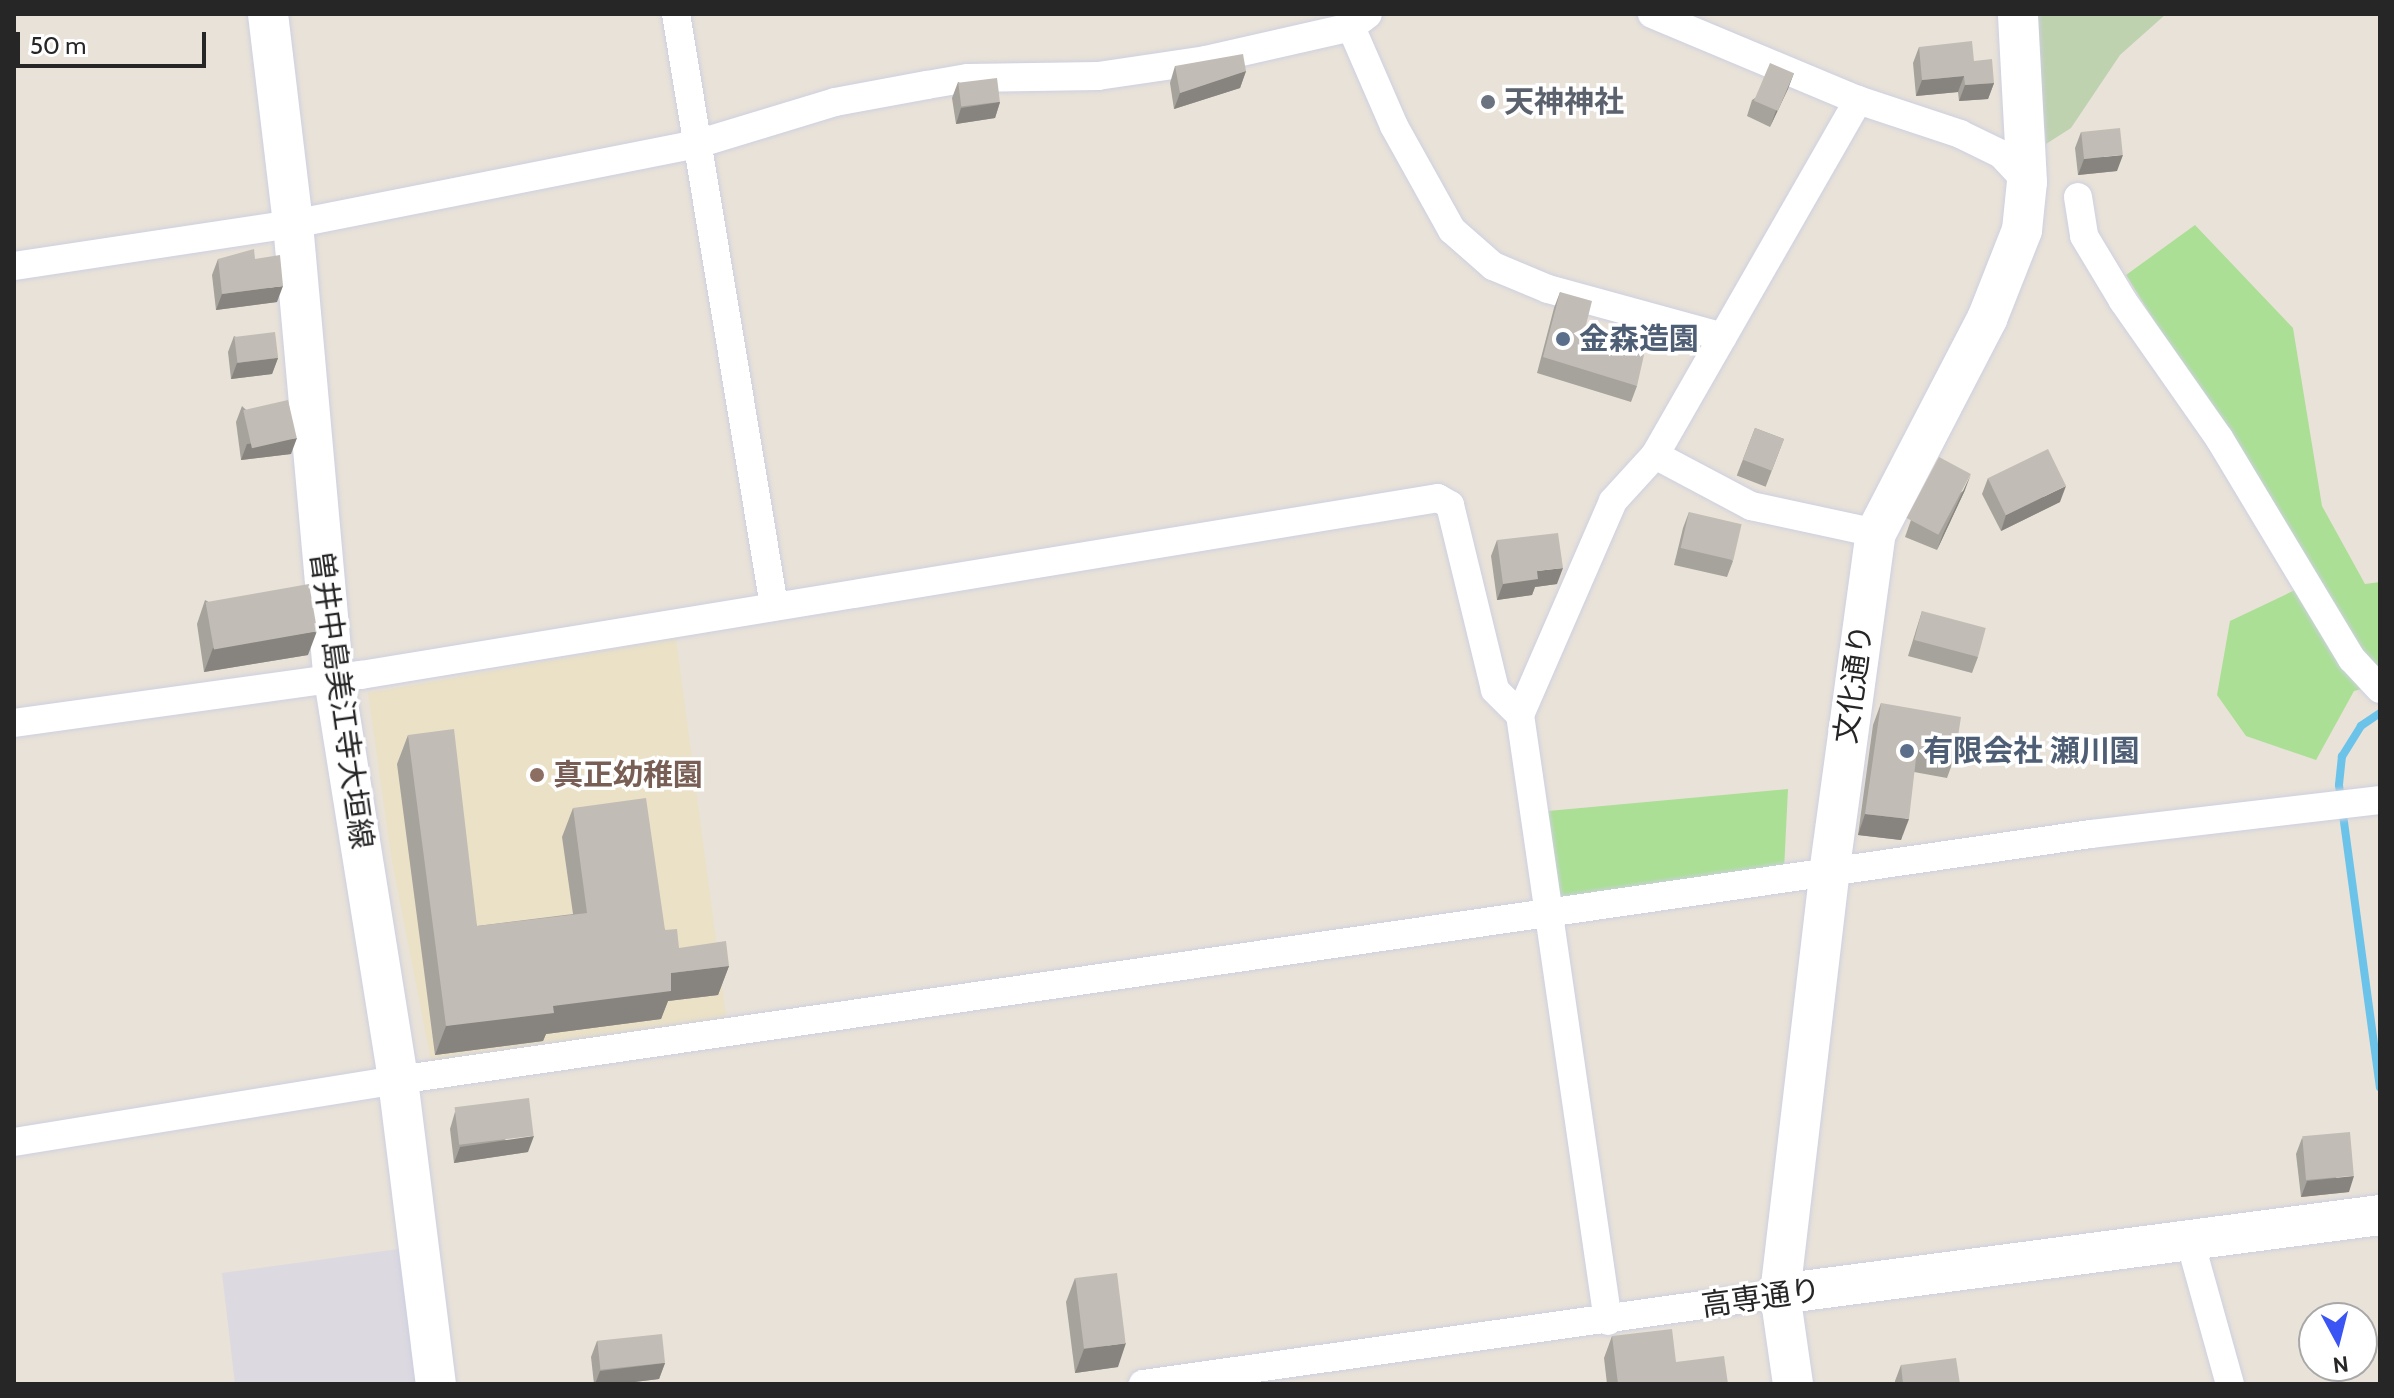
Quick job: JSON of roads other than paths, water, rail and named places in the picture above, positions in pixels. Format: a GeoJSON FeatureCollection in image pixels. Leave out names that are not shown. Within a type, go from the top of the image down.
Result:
{"type":"FeatureCollection","features":[{"type":"Feature","properties":{"kind":"street","name":"曽井中島美江寺大垣線"},"geometry":{"type":"LineString","coordinates":[[268,14],[293,224],[334,679],[398,1080],[436,1384]]}},
{"type":"Feature","properties":{"kind":"street"},"geometry":{"type":"LineString","coordinates":[[676,14],[774,606]]}},
{"type":"Feature","properties":{"kind":"street"},"geometry":{"type":"LineString","coordinates":[[1652,14],[1858,100],[1960,134],[2001,154],[2027,182]]}},
{"type":"Feature","properties":{"kind":"street","name":"文化通り"},"geometry":{"type":"LineString","coordinates":[[1793,1384],[1780,1294],[1829,874],[1876,533],[1987,319],[2022,230],[2027,182],[2018,14]]}},
{"type":"Feature","properties":{"kind":"street"},"geometry":{"type":"LineString","coordinates":[[14,266],[293,224],[697,144],[835,102],[927,85],[968,78],[1098,76],[1206,60],[1360,21],[1394,126],[1452,230],[1493,266],[1548,289],[1723,337]]}},
{"type":"Feature","properties":{"kind":"street"},"geometry":{"type":"LineString","coordinates":[[1608,1321],[1520,715],[1613,501],[1655,455],[1858,100]]}},
{"type":"Feature","properties":{"kind":"street"},"geometry":{"type":"LineString","coordinates":[[2078,197],[2084,236],[2123,301],[2211,426],[2352,659],[2380,689]]}},
{"type":"Feature","properties":{"kind":"street"},"geometry":{"type":"LineString","coordinates":[[1655,455],[1751,506],[1876,533]]}},
{"type":"Feature","properties":{"kind":"street"},"geometry":{"type":"LineString","coordinates":[[14,723],[334,679],[1438,498],[1450,505],[1495,690],[1520,715]]}},
{"type":"Feature","properties":{"kind":"street"},"geometry":{"type":"LineString","coordinates":[[14,1142],[398,1080],[2091,834],[2369,802]]}},
{"type":"Feature","properties":{"kind":"street","name":"高専通り"},"geometry":{"type":"LineString","coordinates":[[1143,1384],[1608,1321],[1780,1294],[2377,1216]]}},
{"type":"Feature","properties":{"kind":"street"},"geometry":{"type":"LineString","coordinates":[[2190,1241],[2230,1384]]}},
{"type":"Feature","properties":{"kind":"waterway"},"geometry":{"type":"LineString","coordinates":[[2380,713],[2361,726],[2342,756],[2339,785],[2380,1087]]}},
{"type":"Feature","properties":{"kind":"place","name":"天神神社"},"geometry":{"type":"Point","coordinates":[1488,102]}},
{"type":"Feature","properties":{"kind":"place","name":"金森造園"},"geometry":{"type":"Point","coordinates":[1563,339]}},
{"type":"Feature","properties":{"kind":"place","name":"有限会社 瀬川園"},"geometry":{"type":"Point","coordinates":[1907,751]}},
{"type":"Feature","properties":{"kind":"place","name":"真正幼稚園"},"geometry":{"type":"Point","coordinates":[537,775]}}]}
